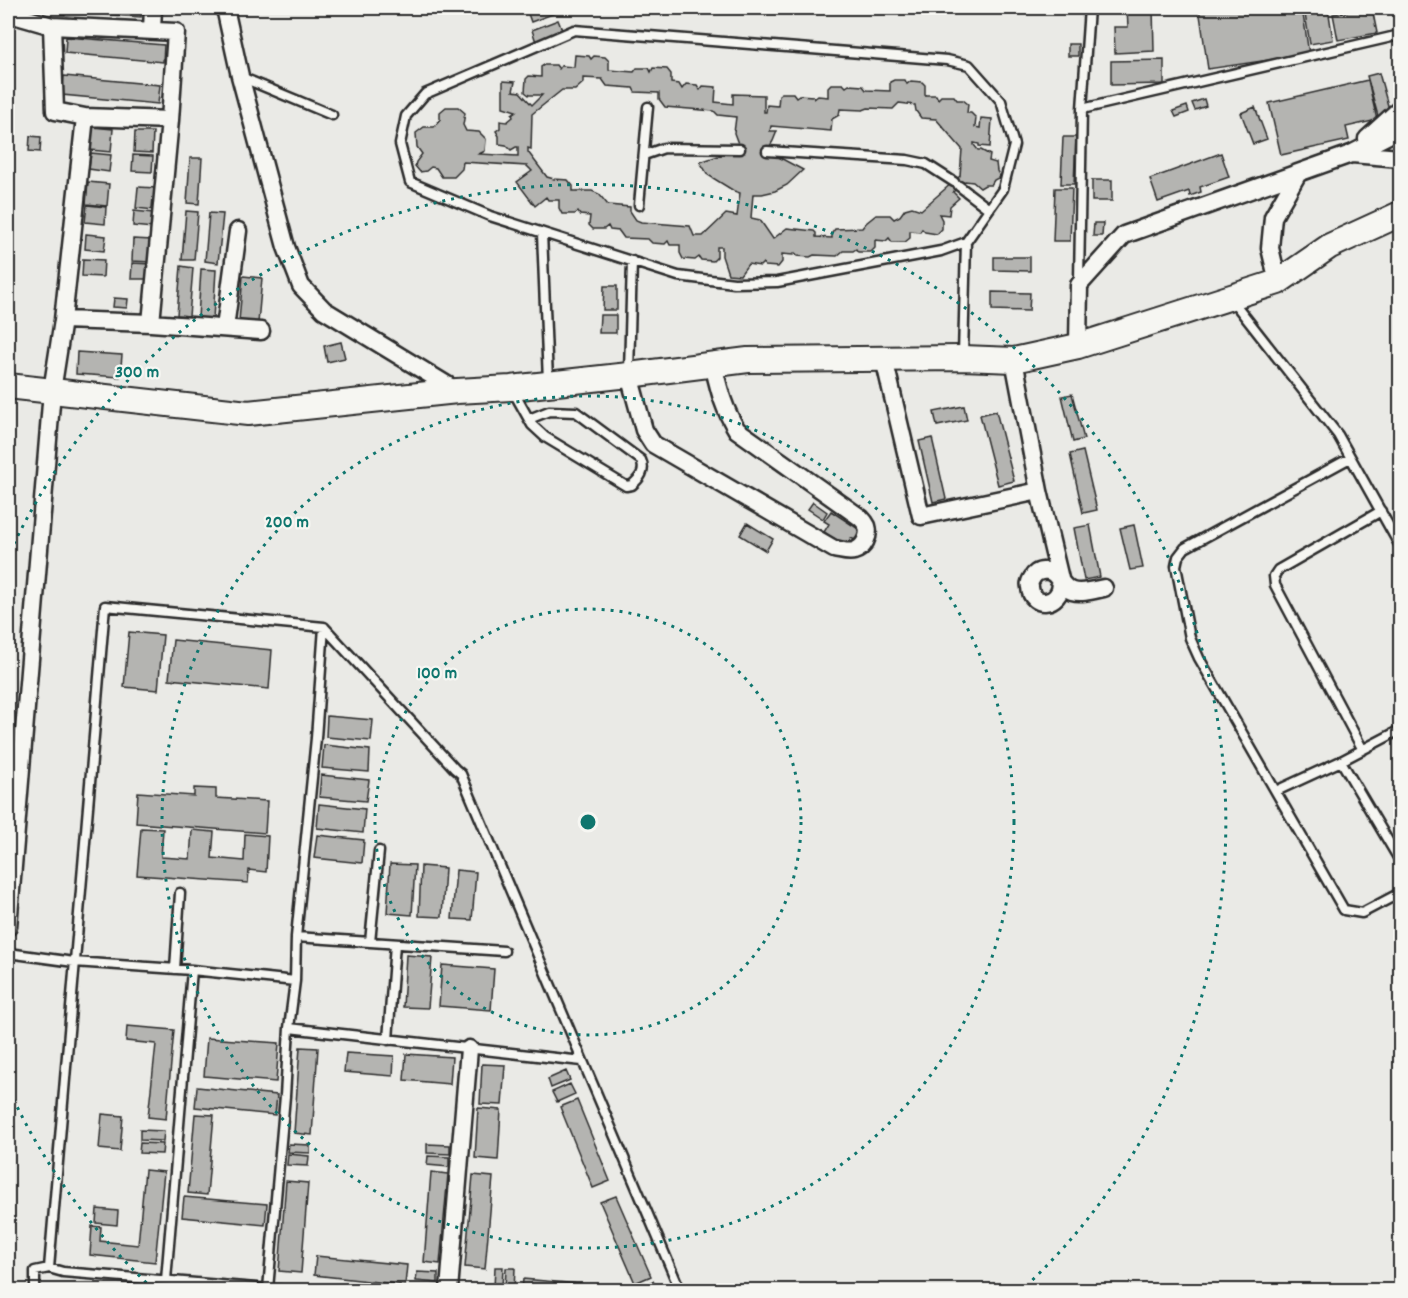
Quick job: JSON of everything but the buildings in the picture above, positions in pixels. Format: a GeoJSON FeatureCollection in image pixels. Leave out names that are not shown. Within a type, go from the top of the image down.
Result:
{"type":"FeatureCollection","features":[{"type":"Feature","properties":{"kind":"street"},"geometry":{"type":"LineString","coordinates":[[17,8],[17,16],[52,26],[176,32],[151,323]]}},
{"type":"Feature","properties":{"kind":"street"},"geometry":{"type":"LineString","coordinates":[[152,30],[153,8]]}},
{"type":"Feature","properties":{"kind":"street"},"geometry":{"type":"LineString","coordinates":[[225,8],[240,76],[286,247],[301,286],[324,310],[457,392]]}},
{"type":"Feature","properties":{"kind":"street"},"geometry":{"type":"LineString","coordinates":[[52,26],[55,111],[85,117],[170,120]]}},
{"type":"Feature","properties":{"kind":"street"},"geometry":{"type":"LineString","coordinates":[[1351,154],[1401,109]]}},
{"type":"Feature","properties":{"kind":"street"},"geometry":{"type":"LineString","coordinates":[[8,927],[52,391],[63,320],[85,117]]}},
{"type":"Feature","properties":{"kind":"street"},"geometry":{"type":"LineString","coordinates":[[1078,346],[1079,285],[1124,235],[1351,154],[1401,129]]}},
{"type":"Feature","properties":{"kind":"street"},"geometry":{"type":"LineString","coordinates":[[1351,154],[1401,158]]}},
{"type":"Feature","properties":{"kind":"street"},"geometry":{"type":"LineString","coordinates":[[1278,282],[1270,248],[1273,217],[1296,175]]}},
{"type":"Feature","properties":{"kind":"street"},"geometry":{"type":"LineString","coordinates":[[8,386],[248,412],[511,388],[748,360],[963,358],[1014,360],[1078,346],[1278,282],[1330,246],[1401,214]]}},
{"type":"Feature","properties":{"kind":"street"},"geometry":{"type":"LineString","coordinates":[[225,328],[238,231]]}},
{"type":"Feature","properties":{"kind":"street"},"geometry":{"type":"LineString","coordinates":[[63,320],[151,323],[261,331]]}},
{"type":"Feature","properties":{"kind":"street"},"geometry":{"type":"LineString","coordinates":[[884,359],[921,516],[1039,491]]}},
{"type":"Feature","properties":{"kind":"street"},"geometry":{"type":"LineString","coordinates":[[1014,360],[1039,491],[1061,583],[1070,591],[1104,588]]}},
{"type":"Feature","properties":{"kind":"street"},"geometry":{"type":"LineString","coordinates":[[629,375],[644,430],[653,444],[834,549],[856,551],[864,545],[868,535],[867,525],[861,518],[737,430],[720,394],[713,364]]}},
{"type":"Feature","properties":{"kind":"street"},"geometry":{"type":"LineString","coordinates":[[449,1290],[469,1049]]}},
{"type":"Feature","properties":{"kind":"lane"},"geometry":{"type":"LineString","coordinates":[[1079,285],[1082,109],[1089,8]]}},
{"type":"Feature","properties":{"kind":"lane"},"geometry":{"type":"LineString","coordinates":[[963,358],[966,242],[1003,189],[1014,145],[1001,101],[969,65],[947,60],[574,30],[425,94],[406,116],[400,144],[410,182],[490,216],[678,276],[734,283],[777,282],[941,251],[966,242]]}},
{"type":"Feature","properties":{"kind":"lane"},"geometry":{"type":"LineString","coordinates":[[1082,109],[1401,35]]}},
{"type":"Feature","properties":{"kind":"lane"},"geometry":{"type":"LineString","coordinates":[[240,76],[332,115]]}},
{"type":"Feature","properties":{"kind":"lane"},"geometry":{"type":"LineString","coordinates":[[639,205],[648,107]]}},
{"type":"Feature","properties":{"kind":"lane"},"geometry":{"type":"LineString","coordinates":[[644,155],[664,148],[740,149]]}},
{"type":"Feature","properties":{"kind":"lane"},"geometry":{"type":"LineString","coordinates":[[767,151],[907,160],[926,164],[989,209]]}},
{"type":"Feature","properties":{"kind":"lane"},"geometry":{"type":"LineString","coordinates":[[542,233],[548,384]]}},
{"type":"Feature","properties":{"kind":"lane"},"geometry":{"type":"LineString","coordinates":[[629,375],[632,261]]}},
{"type":"Feature","properties":{"kind":"lane"},"geometry":{"type":"LineString","coordinates":[[1230,297],[1333,429],[1401,546]]}},
{"type":"Feature","properties":{"kind":"lane"},"geometry":{"type":"LineString","coordinates":[[511,388],[532,425],[545,437],[626,486],[632,485],[642,474],[644,467],[641,460],[576,412],[549,411],[529,419]]}},
{"type":"Feature","properties":{"kind":"lane"},"geometry":{"type":"LineString","coordinates":[[1350,458],[1185,548],[1178,557],[1176,566],[1190,638],[1198,658],[1344,910],[1362,913],[1401,893]]}},
{"type":"Feature","properties":{"kind":"lane"},"geometry":{"type":"LineString","coordinates":[[1363,750],[1275,585],[1274,576],[1278,570],[1381,511]]}},
{"type":"Feature","properties":{"kind":"lane"},"geometry":{"type":"LineString","coordinates":[[49,1268],[105,606],[324,627],[461,774],[680,1290]]}},
{"type":"Feature","properties":{"kind":"lane"},"geometry":{"type":"LineString","coordinates":[[268,1289],[324,627]]}},
{"type":"Feature","properties":{"kind":"lane"},"geometry":{"type":"LineString","coordinates":[[1276,791],[1401,730]]}},
{"type":"Feature","properties":{"kind":"lane"},"geometry":{"type":"LineString","coordinates":[[1341,761],[1401,861]]}},
{"type":"Feature","properties":{"kind":"lane"},"geometry":{"type":"LineString","coordinates":[[370,942],[379,850]]}},
{"type":"Feature","properties":{"kind":"lane"},"geometry":{"type":"LineString","coordinates":[[175,969],[180,893]]}},
{"type":"Feature","properties":{"kind":"lane"},"geometry":{"type":"LineString","coordinates":[[296,937],[504,951]]}},
{"type":"Feature","properties":{"kind":"lane"},"geometry":{"type":"LineString","coordinates":[[388,1040],[395,944]]}},
{"type":"Feature","properties":{"kind":"lane"},"geometry":{"type":"LineString","coordinates":[[8,953],[74,962],[192,970],[295,981]]}},
{"type":"Feature","properties":{"kind":"lane"},"geometry":{"type":"LineString","coordinates":[[166,1281],[192,970]]}},
{"type":"Feature","properties":{"kind":"lane"},"geometry":{"type":"LineString","coordinates":[[289,1028],[582,1061]]}},
{"type":"Feature","properties":{"kind":"lane"},"geometry":{"type":"LineString","coordinates":[[35,1290],[35,1271],[49,1268],[63,1272],[281,1290]]}}]}
